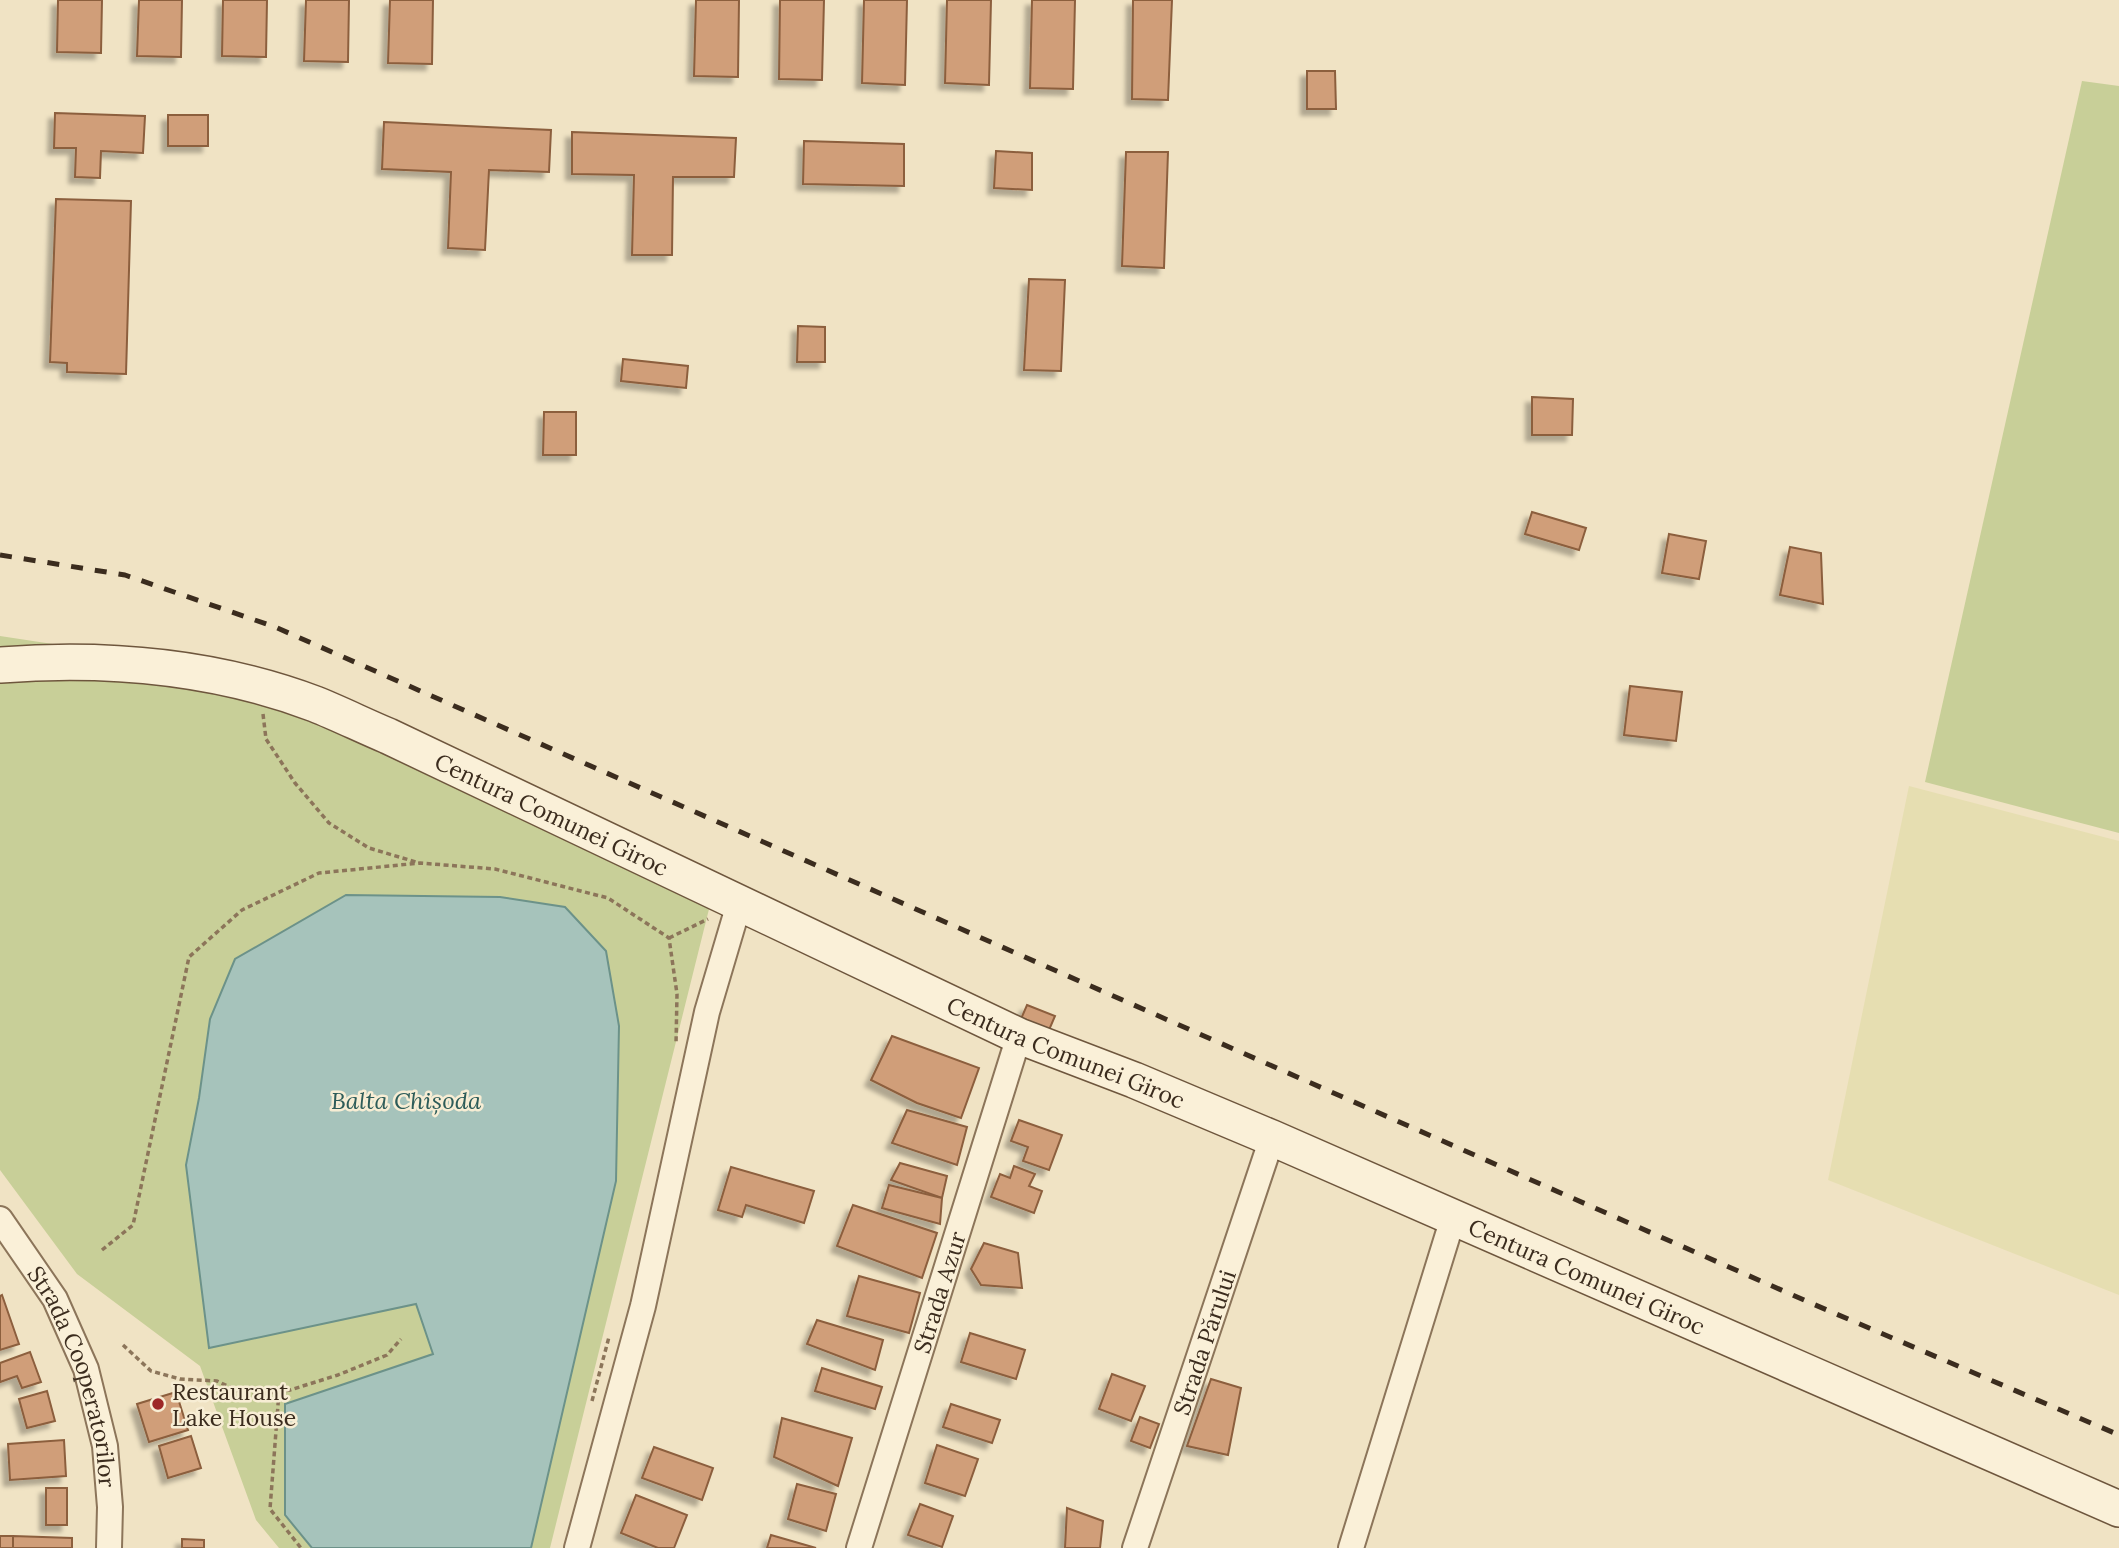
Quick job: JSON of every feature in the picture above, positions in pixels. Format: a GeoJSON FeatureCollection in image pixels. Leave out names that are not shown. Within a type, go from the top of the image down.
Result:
{"type":"FeatureCollection","features":[{"type":"Feature","properties":{"kind":"main road","name":"Centura Comunei Giroc"},"geometry":{"type":"LineString","coordinates":[[0,665],[76,662],[155,666],[211,675],[314,704],[388,736],[1019,1036],[1134,1080],[1272,1138],[2119,1509]]}},
{"type":"Feature","properties":{"kind":"street"},"geometry":{"type":"LineString","coordinates":[[577,1548],[643,1306],[707,1012],[738,904]]}},
{"type":"Feature","properties":{"kind":"street","name":"Strada Azur"},"geometry":{"type":"LineString","coordinates":[[859,1548],[1019,1036]]}},
{"type":"Feature","properties":{"kind":"street","name":"Strada Părului"},"geometry":{"type":"LineString","coordinates":[[1135,1548],[1272,1138]]}},
{"type":"Feature","properties":{"kind":"street"},"geometry":{"type":"LineString","coordinates":[[1351,1548],[1453,1218]]}},
{"type":"Feature","properties":{"kind":"street","name":"Strada Cooperatorilor"},"geometry":{"type":"LineString","coordinates":[[0,1219],[55,1299],[86,1369],[105,1446],[110,1507],[109,1548]]}},
{"type":"Feature","properties":{"kind":"path"},"geometry":{"type":"LineString","coordinates":[[260,688],[266,739],[295,783],[329,823],[369,848],[420,863]]}},
{"type":"Feature","properties":{"kind":"path"},"geometry":{"type":"LineString","coordinates":[[102,1250],[133,1225],[189,957],[242,910],[319,873],[420,863],[495,869],[608,898],[669,938],[677,994],[675,1056]]}},
{"type":"Feature","properties":{"kind":"path"},"geometry":{"type":"LineString","coordinates":[[669,938],[738,904]]}},
{"type":"Feature","properties":{"kind":"path"},"geometry":{"type":"LineString","coordinates":[[590,1407],[611,1330]]}},
{"type":"Feature","properties":{"kind":"path"},"geometry":{"type":"LineString","coordinates":[[123,1345],[151,1371],[180,1379],[217,1381],[248,1396],[279,1392],[338,1375],[387,1355],[401,1339]]}},
{"type":"Feature","properties":{"kind":"path"},"geometry":{"type":"LineString","coordinates":[[279,1392],[270,1509],[301,1548]]}},
{"type":"Feature","properties":{"kind":"shaded area"},"geometry":{"type":"Polygon","coordinates":[[[1909,786],[2119,841],[2119,1295],[1828,1180],[1909,786]]]}},
{"type":"Feature","properties":{"kind":"green space"},"geometry":{"type":"Polygon","coordinates":[[[2082,81],[2119,86],[2119,833],[1925,782],[2082,81]]]}},
{"type":"Feature","properties":{"kind":"green space"},"geometry":{"type":"Polygon","coordinates":[[[0,636],[171,662],[714,889],[550,1548],[279,1548],[256,1520],[200,1366],[77,1274],[0,1170],[0,636]]]}},
{"type":"Feature","properties":{"kind":"water","name":"Balta Chișoda"},"geometry":{"type":"Polygon","coordinates":[[[346,895],[500,897],[565,907],[606,951],[619,1026],[616,1181],[531,1548],[312,1548],[285,1515],[285,1404],[433,1354],[416,1304],[209,1348],[186,1165],[210,1019],[235,959],[346,895]]]}},
{"type":"Feature","properties":{"kind":"building"},"geometry":{"type":"Polygon","coordinates":[[[58,0],[102,0],[101,53],[57,52],[58,0]]]}},
{"type":"Feature","properties":{"kind":"building"},"geometry":{"type":"Polygon","coordinates":[[[139,0],[182,0],[181,57],[137,56],[139,0]]]}},
{"type":"Feature","properties":{"kind":"building"},"geometry":{"type":"Polygon","coordinates":[[[223,0],[267,0],[266,57],[222,56],[223,0]]]}},
{"type":"Feature","properties":{"kind":"building"},"geometry":{"type":"Polygon","coordinates":[[[306,0],[349,0],[348,62],[304,61],[306,0]]]}},
{"type":"Feature","properties":{"kind":"building"},"geometry":{"type":"Polygon","coordinates":[[[390,0],[433,0],[432,64],[388,63],[390,0]]]}},
{"type":"Feature","properties":{"kind":"building"},"geometry":{"type":"Polygon","coordinates":[[[696,0],[739,0],[738,77],[694,76],[696,0]]]}},
{"type":"Feature","properties":{"kind":"building"},"geometry":{"type":"Polygon","coordinates":[[[780,0],[824,0],[822,80],[779,79],[780,0]]]}},
{"type":"Feature","properties":{"kind":"building"},"geometry":{"type":"Polygon","coordinates":[[[864,0],[907,0],[905,85],[862,83],[864,0]]]}},
{"type":"Feature","properties":{"kind":"building"},"geometry":{"type":"Polygon","coordinates":[[[947,0],[991,0],[989,85],[945,83],[947,0]]]}},
{"type":"Feature","properties":{"kind":"building"},"geometry":{"type":"Polygon","coordinates":[[[1032,0],[1075,0],[1073,89],[1030,88],[1032,0]]]}},
{"type":"Feature","properties":{"kind":"building"},"geometry":{"type":"Polygon","coordinates":[[[1133,0],[1172,0],[1168,100],[1132,99],[1133,0]]]}},
{"type":"Feature","properties":{"kind":"building"},"geometry":{"type":"Polygon","coordinates":[[[1307,71],[1335,71],[1336,109],[1307,109],[1307,71]]]}},
{"type":"Feature","properties":{"kind":"building"},"geometry":{"type":"Polygon","coordinates":[[[55,113],[145,116],[143,153],[101,151],[100,178],[75,177],[76,148],[54,148],[55,113]]]}},
{"type":"Feature","properties":{"kind":"building"},"geometry":{"type":"Polygon","coordinates":[[[168,115],[208,115],[208,146],[168,146],[168,115]]]}},
{"type":"Feature","properties":{"kind":"building"},"geometry":{"type":"Polygon","coordinates":[[[384,122],[551,130],[549,172],[489,170],[485,250],[448,248],[451,172],[382,169],[384,122]]]}},
{"type":"Feature","properties":{"kind":"building"},"geometry":{"type":"Polygon","coordinates":[[[572,132],[736,138],[734,177],[673,177],[672,255],[632,255],[634,175],[572,174],[572,132]]]}},
{"type":"Feature","properties":{"kind":"building"},"geometry":{"type":"Polygon","coordinates":[[[804,141],[904,144],[904,186],[803,184],[804,141]]]}},
{"type":"Feature","properties":{"kind":"building"},"geometry":{"type":"Polygon","coordinates":[[[996,151],[1032,153],[1032,190],[994,188],[996,151]]]}},
{"type":"Feature","properties":{"kind":"building"},"geometry":{"type":"Polygon","coordinates":[[[1126,152],[1168,152],[1164,268],[1122,266],[1126,152]]]}},
{"type":"Feature","properties":{"kind":"building"},"geometry":{"type":"Polygon","coordinates":[[[56,199],[131,201],[126,374],[67,372],[67,363],[50,362],[56,199]]]}},
{"type":"Feature","properties":{"kind":"building"},"geometry":{"type":"Polygon","coordinates":[[[1029,279],[1065,280],[1061,371],[1024,370],[1029,279]]]}},
{"type":"Feature","properties":{"kind":"building"},"geometry":{"type":"Polygon","coordinates":[[[798,326],[825,327],[825,362],[797,362],[798,326]]]}},
{"type":"Feature","properties":{"kind":"building"},"geometry":{"type":"Polygon","coordinates":[[[623,359],[688,366],[686,388],[621,381],[623,359]]]}},
{"type":"Feature","properties":{"kind":"building"},"geometry":{"type":"Polygon","coordinates":[[[1532,397],[1573,399],[1572,435],[1532,435],[1532,397]]]}},
{"type":"Feature","properties":{"kind":"building"},"geometry":{"type":"Polygon","coordinates":[[[544,412],[576,412],[576,455],[543,455],[544,412]]]}},
{"type":"Feature","properties":{"kind":"building"},"geometry":{"type":"Polygon","coordinates":[[[1532,512],[1586,528],[1579,550],[1525,534],[1532,512]]]}},
{"type":"Feature","properties":{"kind":"building"},"geometry":{"type":"Polygon","coordinates":[[[1669,534],[1706,541],[1699,579],[1662,573],[1669,534]]]}},
{"type":"Feature","properties":{"kind":"building"},"geometry":{"type":"Polygon","coordinates":[[[1790,547],[1821,553],[1823,604],[1780,595],[1790,547]]]}},
{"type":"Feature","properties":{"kind":"building"},"geometry":{"type":"Polygon","coordinates":[[[1630,686],[1682,692],[1676,741],[1624,735],[1630,686]]]}},
{"type":"Feature","properties":{"kind":"building"},"geometry":{"type":"Polygon","coordinates":[[[1027,1005],[1055,1016],[1046,1037],[1018,1026],[1027,1005]]]}},
{"type":"Feature","properties":{"kind":"building"},"geometry":{"type":"Polygon","coordinates":[[[892,1036],[979,1068],[961,1118],[917,1103],[871,1080],[892,1036]]]}},
{"type":"Feature","properties":{"kind":"building"},"geometry":{"type":"Polygon","coordinates":[[[907,1110],[967,1127],[957,1165],[892,1143],[907,1110]]]}},
{"type":"Feature","properties":{"kind":"building"},"geometry":{"type":"Polygon","coordinates":[[[1019,1120],[1062,1135],[1049,1170],[1023,1161],[1028,1147],[1011,1141],[1019,1120]]]}},
{"type":"Feature","properties":{"kind":"building"},"geometry":{"type":"Polygon","coordinates":[[[900,1163],[947,1176],[942,1198],[891,1180],[900,1163]]]}},
{"type":"Feature","properties":{"kind":"building"},"geometry":{"type":"Polygon","coordinates":[[[1014,1166],[1035,1174],[1029,1186],[1042,1191],[1034,1213],[991,1197],[1000,1174],[1010,1178],[1014,1166]]]}},
{"type":"Feature","properties":{"kind":"building"},"geometry":{"type":"Polygon","coordinates":[[[731,1167],[814,1191],[804,1223],[746,1205],[742,1217],[718,1210],[731,1167]]]}},
{"type":"Feature","properties":{"kind":"building"},"geometry":{"type":"Polygon","coordinates":[[[889,1185],[942,1198],[940,1224],[882,1208],[889,1185]]]}},
{"type":"Feature","properties":{"kind":"building"},"geometry":{"type":"Polygon","coordinates":[[[853,1205],[937,1233],[922,1278],[837,1246],[853,1205]]]}},
{"type":"Feature","properties":{"kind":"building"},"geometry":{"type":"Polygon","coordinates":[[[984,1243],[1018,1253],[1022,1288],[981,1285],[971,1269],[984,1243]]]}},
{"type":"Feature","properties":{"kind":"building"},"geometry":{"type":"Polygon","coordinates":[[[859,1276],[920,1293],[909,1333],[847,1316],[859,1276]]]}},
{"type":"Feature","properties":{"kind":"building"},"geometry":{"type":"Polygon","coordinates":[[[2,1295],[19,1344],[0,1350],[0,1296],[2,1295]]]}},
{"type":"Feature","properties":{"kind":"building"},"geometry":{"type":"Polygon","coordinates":[[[817,1320],[883,1340],[875,1370],[807,1344],[817,1320]]]}},
{"type":"Feature","properties":{"kind":"building"},"geometry":{"type":"Polygon","coordinates":[[[970,1333],[1025,1350],[1016,1379],[961,1362],[970,1333]]]}},
{"type":"Feature","properties":{"kind":"building"},"geometry":{"type":"Polygon","coordinates":[[[30,1352],[41,1382],[22,1388],[17,1376],[0,1382],[0,1363],[30,1352]]]}},
{"type":"Feature","properties":{"kind":"building"},"geometry":{"type":"Polygon","coordinates":[[[822,1368],[882,1387],[875,1409],[815,1391],[822,1368]]]}},
{"type":"Feature","properties":{"kind":"building"},"geometry":{"type":"Polygon","coordinates":[[[1112,1374],[1145,1386],[1131,1421],[1099,1409],[1112,1374]]]}},
{"type":"Feature","properties":{"kind":"building"},"geometry":{"type":"Polygon","coordinates":[[[1211,1379],[1241,1388],[1228,1455],[1187,1446],[1211,1379]]]}},
{"type":"Feature","properties":{"kind":"building"},"geometry":{"type":"Polygon","coordinates":[[[47,1391],[55,1421],[27,1428],[19,1399],[47,1391]]]}},
{"type":"Feature","properties":{"kind":"building"},"geometry":{"type":"Polygon","coordinates":[[[176,1392],[188,1430],[149,1442],[137,1404],[176,1392]]]}},
{"type":"Feature","properties":{"kind":"building"},"geometry":{"type":"Polygon","coordinates":[[[951,1404],[1000,1420],[992,1443],[943,1427],[951,1404]]]}},
{"type":"Feature","properties":{"kind":"building"},"geometry":{"type":"Polygon","coordinates":[[[1140,1417],[1159,1424],[1150,1448],[1131,1441],[1140,1417]]]}},
{"type":"Feature","properties":{"kind":"building"},"geometry":{"type":"Polygon","coordinates":[[[782,1418],[852,1438],[838,1486],[774,1457],[782,1418]]]}},
{"type":"Feature","properties":{"kind":"building"},"geometry":{"type":"Polygon","coordinates":[[[191,1436],[201,1468],[168,1478],[159,1446],[191,1436]]]}},
{"type":"Feature","properties":{"kind":"building"},"geometry":{"type":"Polygon","coordinates":[[[64,1440],[66,1476],[10,1480],[8,1444],[64,1440]]]}},
{"type":"Feature","properties":{"kind":"building"},"geometry":{"type":"Polygon","coordinates":[[[937,1445],[978,1459],[965,1496],[925,1483],[937,1445]]]}},
{"type":"Feature","properties":{"kind":"building"},"geometry":{"type":"Polygon","coordinates":[[[654,1447],[713,1468],[702,1500],[642,1478],[654,1447]]]}},
{"type":"Feature","properties":{"kind":"building"},"geometry":{"type":"Polygon","coordinates":[[[797,1484],[836,1494],[826,1531],[788,1519],[797,1484]]]}},
{"type":"Feature","properties":{"kind":"building"},"geometry":{"type":"Polygon","coordinates":[[[46,1488],[67,1488],[67,1525],[46,1525],[46,1488]]]}},
{"type":"Feature","properties":{"kind":"building"},"geometry":{"type":"Polygon","coordinates":[[[636,1495],[687,1515],[674,1548],[658,1548],[621,1533],[636,1495]]]}},
{"type":"Feature","properties":{"kind":"building"},"geometry":{"type":"Polygon","coordinates":[[[920,1504],[953,1516],[942,1547],[908,1535],[920,1504]]]}},
{"type":"Feature","properties":{"kind":"building"},"geometry":{"type":"Polygon","coordinates":[[[1067,1508],[1103,1521],[1100,1548],[1065,1548],[1067,1508]]]}},
{"type":"Feature","properties":{"kind":"building"},"geometry":{"type":"Polygon","coordinates":[[[771,1535],[816,1548],[767,1548],[771,1535]]]}},
{"type":"Feature","properties":{"kind":"building"},"geometry":{"type":"Polygon","coordinates":[[[0,1536],[13,1536],[13,1548],[0,1548],[0,1536]]]}},
{"type":"Feature","properties":{"kind":"building"},"geometry":{"type":"Polygon","coordinates":[[[13,1536],[72,1538],[72,1548],[13,1548],[13,1536]]]}},
{"type":"Feature","properties":{"kind":"building"},"geometry":{"type":"Polygon","coordinates":[[[182,1539],[204,1540],[204,1548],[182,1548],[182,1539]]]}},
{"type":"Feature","properties":{"kind":"railway"},"geometry":{"type":"LineString","coordinates":[[0,555],[125,575],[275,627],[1813,1304],[2119,1435]]}},
{"type":"Feature","properties":{"kind":"place","name":"Restaurant Lake House"},"geometry":{"type":"Point","coordinates":[158,1404]}}]}
